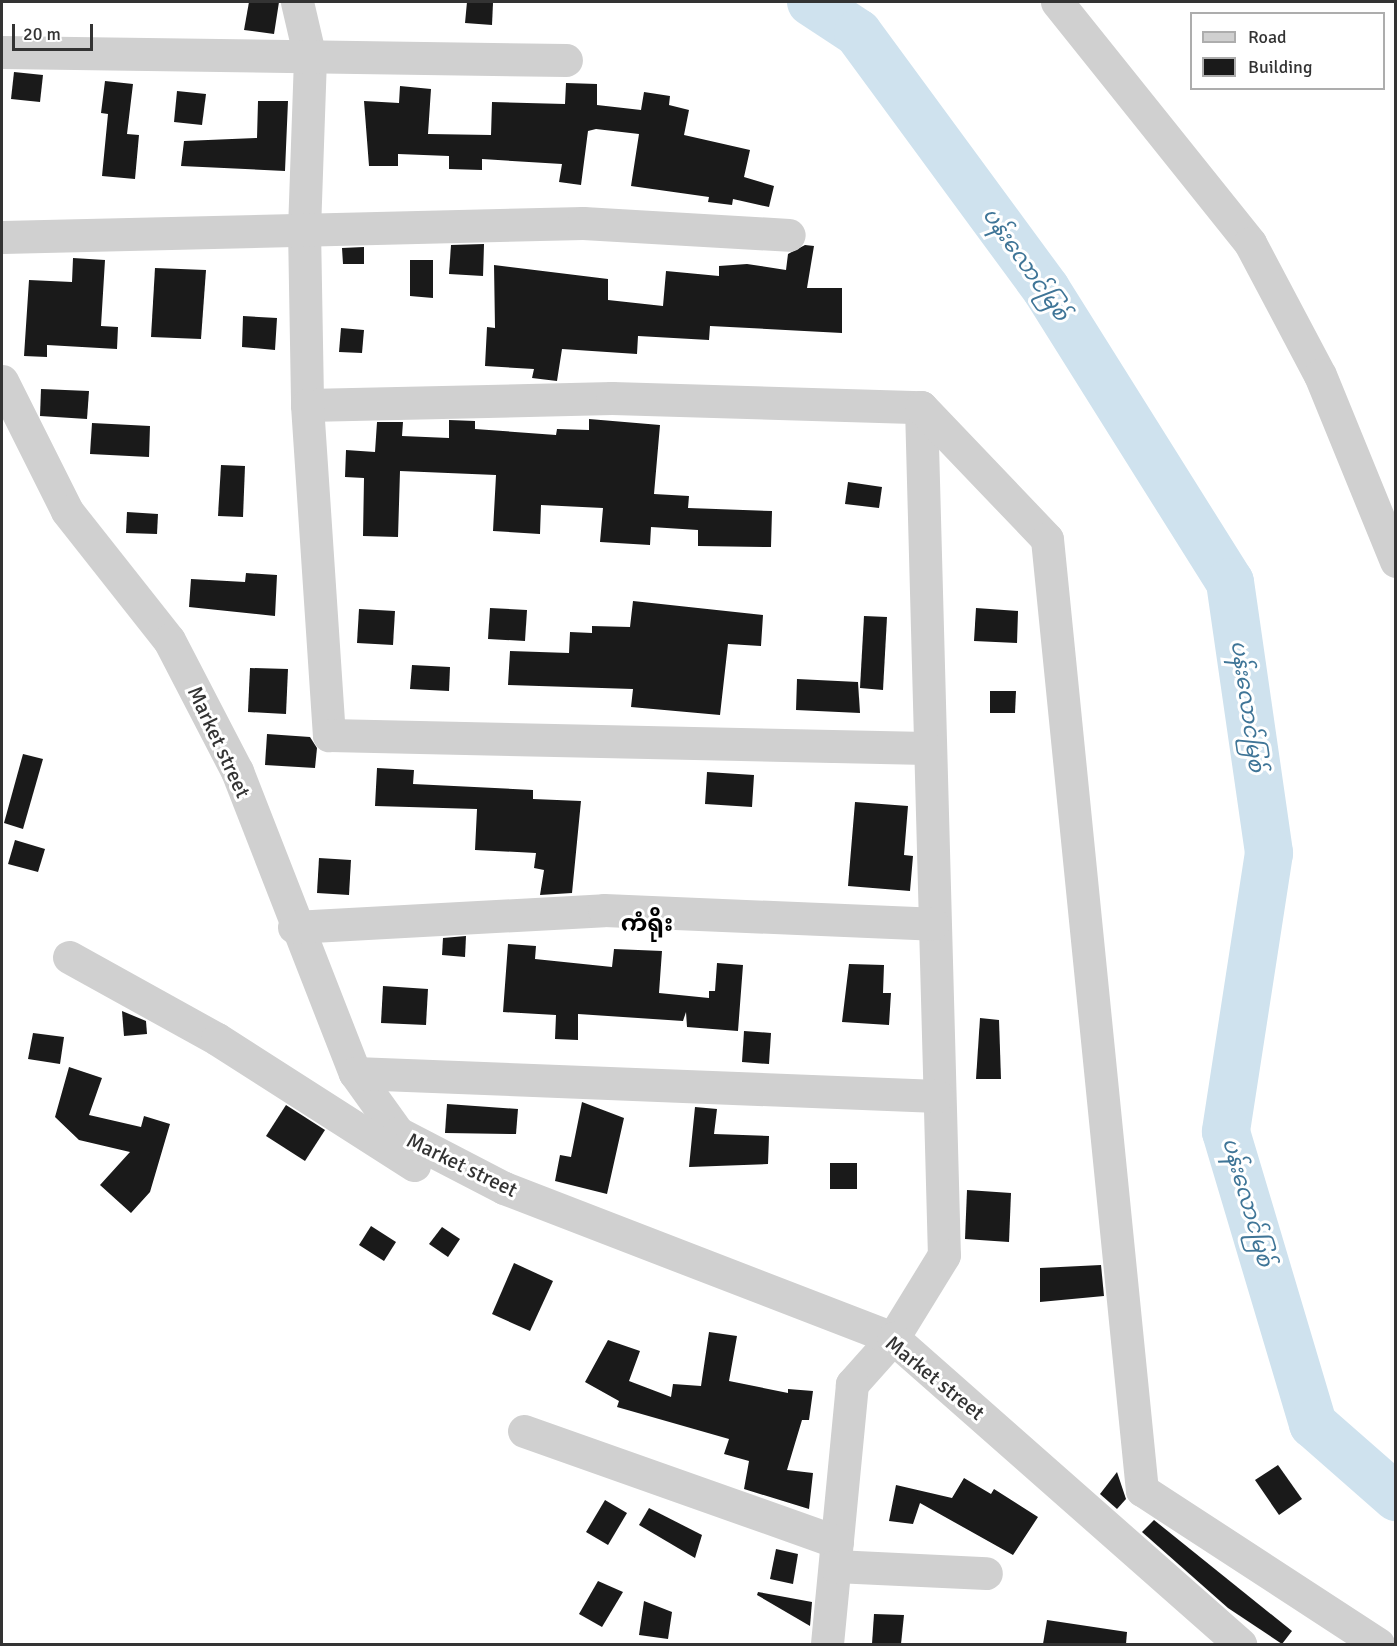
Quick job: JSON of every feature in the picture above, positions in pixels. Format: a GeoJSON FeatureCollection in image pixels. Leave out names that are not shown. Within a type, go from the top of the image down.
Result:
{"type":"FeatureCollection","features":[{"type":"Feature","properties":{"kind":"street"},"geometry":{"type":"LineString","coordinates":[[297,2],[310,58],[304,228],[307,405],[329,735],[927,748]]}},
{"type":"Feature","properties":{"kind":"street"},"geometry":{"type":"LineString","coordinates":[[1057,2],[1250,243],[1320,375],[1395,561]]}},
{"type":"Feature","properties":{"kind":"street"},"geometry":{"type":"LineString","coordinates":[[2,52],[566,60]]}},
{"type":"Feature","properties":{"kind":"street"},"geometry":{"type":"LineString","coordinates":[[2,237],[583,223],[789,235]]}},
{"type":"Feature","properties":{"kind":"street","name":"Market street"},"geometry":{"type":"LineString","coordinates":[[2,381],[67,511],[169,640],[237,771],[294,927],[355,1073],[398,1133],[504,1188],[893,1338],[1229,1638]]}},
{"type":"Feature","properties":{"kind":"street"},"geometry":{"type":"LineString","coordinates":[[307,405],[612,398],[921,407],[1047,539],[1142,1490],[1378,1644]]}},
{"type":"Feature","properties":{"kind":"street"},"geometry":{"type":"LineString","coordinates":[[827,1644],[852,1384],[893,1338],[944,1255],[927,748],[921,407]]}},
{"type":"Feature","properties":{"kind":"street"},"geometry":{"type":"LineString","coordinates":[[294,927],[604,910],[933,924]]}},
{"type":"Feature","properties":{"kind":"street"},"geometry":{"type":"LineString","coordinates":[[69,957],[217,1039],[406,1163],[504,1188]]}},
{"type":"Feature","properties":{"kind":"street"},"geometry":{"type":"LineString","coordinates":[[355,1073],[939,1096]]}},
{"type":"Feature","properties":{"kind":"street"},"geometry":{"type":"LineString","coordinates":[[524,1431],[836,1554],[986,1573]]}},
{"type":"Feature","properties":{"kind":"building"},"geometry":{"type":"Polygon","coordinates":[[[249,2],[279,2],[274,34],[244,30],[249,2]]]}},
{"type":"Feature","properties":{"kind":"building"},"geometry":{"type":"Polygon","coordinates":[[[467,2],[493,3],[492,25],[465,23],[467,2]]]}},
{"type":"Feature","properties":{"kind":"building"},"geometry":{"type":"Polygon","coordinates":[[[14,72],[43,75],[40,102],[11,99],[14,72]]]}},
{"type":"Feature","properties":{"kind":"building"},"geometry":{"type":"Polygon","coordinates":[[[105,81],[133,84],[127,134],[139,135],[135,179],[102,176],[108,114],[101,113],[105,81]]]}},
{"type":"Feature","properties":{"kind":"building"},"geometry":{"type":"Polygon","coordinates":[[[566,83],[597,84],[597,105],[641,110],[644,92],[670,96],[669,105],[689,110],[684,135],[750,150],[744,177],[774,186],[769,207],[733,199],[732,205],[708,202],[709,197],[631,186],[639,134],[596,129],[588,131],[581,185],[559,182],[562,164],[482,159],[482,170],[449,169],[449,156],[398,154],[398,166],[369,166],[364,101],[399,103],[400,86],[431,89],[428,134],[491,135],[492,102],[565,104],[566,83]]]}},
{"type":"Feature","properties":{"kind":"building"},"geometry":{"type":"Polygon","coordinates":[[[177,91],[206,94],[202,125],[174,122],[177,91]]]}},
{"type":"Feature","properties":{"kind":"building"},"geometry":{"type":"Polygon","coordinates":[[[258,101],[288,101],[285,171],[181,166],[184,141],[257,138],[258,101]]]}},
{"type":"Feature","properties":{"kind":"building"},"geometry":{"type":"Polygon","coordinates":[[[484,244],[483,276],[449,274],[451,245],[484,244]]]}},
{"type":"Feature","properties":{"kind":"building"},"geometry":{"type":"Polygon","coordinates":[[[805,245],[814,246],[807,288],[842,288],[842,333],[710,326],[709,340],[638,336],[637,354],[562,349],[557,381],[532,378],[534,369],[485,366],[487,327],[495,328],[494,265],[608,279],[608,300],[663,306],[666,271],[719,276],[719,266],[747,264],[786,270],[788,254],[805,245]]]}},
{"type":"Feature","properties":{"kind":"building"},"geometry":{"type":"Polygon","coordinates":[[[364,247],[364,264],[343,264],[342,248],[364,247]]]}},
{"type":"Feature","properties":{"kind":"building"},"geometry":{"type":"Polygon","coordinates":[[[73,258],[105,260],[101,326],[118,327],[117,349],[47,345],[47,357],[24,356],[29,280],[72,282],[73,258]]]}},
{"type":"Feature","properties":{"kind":"building"},"geometry":{"type":"Polygon","coordinates":[[[410,260],[433,260],[433,298],[410,296],[410,260]]]}},
{"type":"Feature","properties":{"kind":"building"},"geometry":{"type":"Polygon","coordinates":[[[155,268],[206,270],[201,339],[151,337],[155,268]]]}},
{"type":"Feature","properties":{"kind":"building"},"geometry":{"type":"Polygon","coordinates":[[[243,316],[277,318],[275,350],[242,347],[243,316]]]}},
{"type":"Feature","properties":{"kind":"building"},"geometry":{"type":"Polygon","coordinates":[[[341,328],[364,330],[362,353],[339,352],[341,328]]]}},
{"type":"Feature","properties":{"kind":"building"},"geometry":{"type":"Polygon","coordinates":[[[41,389],[89,391],[87,419],[40,416],[41,389]]]}},
{"type":"Feature","properties":{"kind":"building"},"geometry":{"type":"Polygon","coordinates":[[[589,419],[660,425],[654,494],[689,496],[688,508],[772,511],[771,547],[698,546],[698,530],[651,527],[650,545],[600,542],[603,508],[541,505],[540,534],[493,531],[496,475],[400,471],[398,537],[363,536],[364,478],[345,477],[346,450],[375,452],[377,422],[403,422],[402,436],[449,438],[449,420],[475,421],[475,429],[556,435],[557,429],[589,430],[589,419]]]}},
{"type":"Feature","properties":{"kind":"building"},"geometry":{"type":"Polygon","coordinates":[[[92,423],[150,426],[149,457],[90,454],[92,423]]]}},
{"type":"Feature","properties":{"kind":"building"},"geometry":{"type":"Polygon","coordinates":[[[221,465],[245,466],[243,517],[218,516],[221,465]]]}},
{"type":"Feature","properties":{"kind":"building"},"geometry":{"type":"Polygon","coordinates":[[[848,482],[882,487],[879,508],[845,504],[848,482]]]}},
{"type":"Feature","properties":{"kind":"building"},"geometry":{"type":"Polygon","coordinates":[[[127,512],[158,514],[157,534],[126,533],[127,512]]]}},
{"type":"Feature","properties":{"kind":"building"},"geometry":{"type":"Polygon","coordinates":[[[246,573],[277,575],[275,616],[189,607],[191,579],[245,582],[246,573]]]}},
{"type":"Feature","properties":{"kind":"building"},"geometry":{"type":"Polygon","coordinates":[[[633,601],[763,615],[761,646],[728,644],[720,715],[631,707],[633,689],[508,685],[510,651],[569,653],[570,632],[592,633],[592,626],[630,627],[633,601]]]}},
{"type":"Feature","properties":{"kind":"building"},"geometry":{"type":"Polygon","coordinates":[[[490,608],[527,610],[525,641],[488,639],[490,608]]]}},
{"type":"Feature","properties":{"kind":"building"},"geometry":{"type":"Polygon","coordinates":[[[976,608],[1018,611],[1017,643],[974,641],[976,608]]]}},
{"type":"Feature","properties":{"kind":"building"},"geometry":{"type":"Polygon","coordinates":[[[359,609],[395,611],[393,645],[357,643],[359,609]]]}},
{"type":"Feature","properties":{"kind":"building"},"geometry":{"type":"Polygon","coordinates":[[[864,616],[887,617],[883,690],[860,688],[864,616]]]}},
{"type":"Feature","properties":{"kind":"building"},"geometry":{"type":"Polygon","coordinates":[[[412,665],[450,667],[449,691],[410,689],[412,665]]]}},
{"type":"Feature","properties":{"kind":"building"},"geometry":{"type":"Polygon","coordinates":[[[250,668],[288,669],[286,714],[248,712],[250,668]]]}},
{"type":"Feature","properties":{"kind":"building"},"geometry":{"type":"Polygon","coordinates":[[[797,679],[858,682],[860,713],[796,710],[797,679]]]}},
{"type":"Feature","properties":{"kind":"building"},"geometry":{"type":"Polygon","coordinates":[[[990,691],[1016,691],[1015,713],[990,713],[990,691]]]}},
{"type":"Feature","properties":{"kind":"building"},"geometry":{"type":"Polygon","coordinates":[[[267,734],[310,737],[317,748],[315,768],[265,765],[267,734]]]}},
{"type":"Feature","properties":{"kind":"building"},"geometry":{"type":"Polygon","coordinates":[[[23,754],[43,759],[23,829],[4,823],[23,754]]]}},
{"type":"Feature","properties":{"kind":"building"},"geometry":{"type":"Polygon","coordinates":[[[377,768],[414,770],[413,784],[533,790],[533,799],[581,801],[572,893],[540,895],[544,870],[534,868],[536,853],[475,850],[477,809],[375,806],[377,768]]]}},
{"type":"Feature","properties":{"kind":"building"},"geometry":{"type":"Polygon","coordinates":[[[707,772],[754,775],[752,807],[705,804],[707,772]]]}},
{"type":"Feature","properties":{"kind":"building"},"geometry":{"type":"Polygon","coordinates":[[[855,802],[908,806],[904,855],[913,856],[910,891],[848,886],[855,802]]]}},
{"type":"Feature","properties":{"kind":"building"},"geometry":{"type":"Polygon","coordinates":[[[15,840],[45,849],[38,872],[8,864],[15,840]]]}},
{"type":"Feature","properties":{"kind":"building"},"geometry":{"type":"Polygon","coordinates":[[[319,858],[351,860],[349,895],[317,893],[319,858]]]}},
{"type":"Feature","properties":{"kind":"building"},"geometry":{"type":"Polygon","coordinates":[[[466,936],[465,957],[442,955],[443,938],[466,936]]]}},
{"type":"Feature","properties":{"kind":"building"},"geometry":{"type":"Polygon","coordinates":[[[508,944],[536,946],[535,959],[612,967],[614,949],[662,951],[659,993],[709,998],[709,991],[715,991],[717,963],[743,965],[738,1031],[687,1027],[686,1012],[683,1021],[578,1014],[578,1040],[555,1039],[556,1015],[503,1012],[508,944]]]}},
{"type":"Feature","properties":{"kind":"building"},"geometry":{"type":"Polygon","coordinates":[[[849,964],[884,965],[883,993],[891,993],[889,1025],[842,1022],[849,964]]]}},
{"type":"Feature","properties":{"kind":"building"},"geometry":{"type":"Polygon","coordinates":[[[383,986],[428,989],[426,1025],[381,1023],[383,986]]]}},
{"type":"Feature","properties":{"kind":"building"},"geometry":{"type":"Polygon","coordinates":[[[122,1011],[146,1021],[147,1034],[124,1036],[122,1011]]]}},
{"type":"Feature","properties":{"kind":"building"},"geometry":{"type":"Polygon","coordinates":[[[980,1018],[999,1020],[1001,1079],[976,1079],[980,1018]]]}},
{"type":"Feature","properties":{"kind":"building"},"geometry":{"type":"Polygon","coordinates":[[[744,1031],[771,1033],[769,1064],[742,1062],[744,1031]]]}},
{"type":"Feature","properties":{"kind":"building"},"geometry":{"type":"Polygon","coordinates":[[[33,1033],[64,1037],[60,1064],[28,1059],[33,1033]]]}},
{"type":"Feature","properties":{"kind":"building"},"geometry":{"type":"Polygon","coordinates":[[[69,1067],[102,1078],[89,1115],[141,1127],[144,1116],[170,1124],[150,1192],[131,1213],[100,1185],[130,1152],[79,1140],[55,1117],[69,1067]]]}},
{"type":"Feature","properties":{"kind":"building"},"geometry":{"type":"Polygon","coordinates":[[[582,1102],[624,1118],[607,1194],[555,1181],[560,1155],[571,1157],[582,1102]]]}},
{"type":"Feature","properties":{"kind":"building"},"geometry":{"type":"Polygon","coordinates":[[[447,1104],[518,1109],[516,1134],[445,1133],[447,1104]]]}},
{"type":"Feature","properties":{"kind":"building"},"geometry":{"type":"Polygon","coordinates":[[[286,1105],[325,1130],[305,1161],[266,1136],[286,1105]]]}},
{"type":"Feature","properties":{"kind":"building"},"geometry":{"type":"Polygon","coordinates":[[[695,1107],[717,1109],[714,1134],[769,1136],[768,1164],[689,1167],[695,1107]]]}},
{"type":"Feature","properties":{"kind":"building"},"geometry":{"type":"Polygon","coordinates":[[[830,1163],[857,1163],[857,1189],[830,1189],[830,1163]]]}},
{"type":"Feature","properties":{"kind":"building"},"geometry":{"type":"Polygon","coordinates":[[[967,1190],[1011,1193],[1009,1242],[965,1239],[967,1190]]]}},
{"type":"Feature","properties":{"kind":"building"},"geometry":{"type":"Polygon","coordinates":[[[371,1226],[396,1242],[384,1261],[359,1245],[371,1226]]]}},
{"type":"Feature","properties":{"kind":"building"},"geometry":{"type":"Polygon","coordinates":[[[442,1227],[460,1239],[448,1257],[429,1244],[442,1227]]]}},
{"type":"Feature","properties":{"kind":"building"},"geometry":{"type":"Polygon","coordinates":[[[514,1263],[553,1281],[530,1331],[492,1314],[514,1263]]]}},
{"type":"Feature","properties":{"kind":"building"},"geometry":{"type":"Polygon","coordinates":[[[1101,1265],[1104,1296],[1040,1302],[1040,1268],[1101,1265]]]}},
{"type":"Feature","properties":{"kind":"building"},"geometry":{"type":"Polygon","coordinates":[[[709,1332],[737,1336],[729,1381],[788,1393],[788,1389],[813,1391],[809,1420],[802,1420],[787,1470],[813,1473],[809,1509],[744,1489],[749,1461],[724,1454],[729,1439],[617,1407],[619,1401],[585,1382],[608,1340],[640,1351],[629,1381],[671,1397],[673,1384],[701,1386],[709,1332]]]}},
{"type":"Feature","properties":{"kind":"building"},"geometry":{"type":"Polygon","coordinates":[[[1278,1465],[1302,1499],[1279,1515],[1255,1480],[1278,1465]]]}},
{"type":"Feature","properties":{"kind":"building"},"geometry":{"type":"Polygon","coordinates":[[[1117,1472],[1126,1499],[1117,1509],[1100,1494],[1117,1472]]]}},
{"type":"Feature","properties":{"kind":"building"},"geometry":{"type":"Polygon","coordinates":[[[964,1478],[991,1494],[994,1489],[1038,1517],[1013,1555],[920,1503],[913,1524],[889,1521],[896,1485],[952,1498],[964,1478]]]}},
{"type":"Feature","properties":{"kind":"building"},"geometry":{"type":"Polygon","coordinates":[[[605,1500],[627,1513],[608,1545],[586,1532],[605,1500]]]}},
{"type":"Feature","properties":{"kind":"building"},"geometry":{"type":"Polygon","coordinates":[[[649,1508],[702,1535],[695,1558],[639,1525],[649,1508]]]}},
{"type":"Feature","properties":{"kind":"building"},"geometry":{"type":"Polygon","coordinates":[[[1154,1520],[1292,1631],[1282,1644],[1228,1608],[1142,1532],[1154,1520]]]}},
{"type":"Feature","properties":{"kind":"building"},"geometry":{"type":"Polygon","coordinates":[[[776,1549],[798,1554],[793,1584],[770,1579],[776,1549]]]}},
{"type":"Feature","properties":{"kind":"building"},"geometry":{"type":"Polygon","coordinates":[[[598,1581],[623,1592],[602,1627],[579,1614],[598,1581]]]}},
{"type":"Feature","properties":{"kind":"building"},"geometry":{"type":"Polygon","coordinates":[[[758,1592],[812,1602],[810,1626],[757,1595],[758,1592]]]}},
{"type":"Feature","properties":{"kind":"building"},"geometry":{"type":"Polygon","coordinates":[[[644,1601],[672,1612],[668,1639],[639,1635],[644,1601]]]}},
{"type":"Feature","properties":{"kind":"building"},"geometry":{"type":"Polygon","coordinates":[[[874,1614],[904,1615],[901,1644],[872,1644],[874,1614]]]}},
{"type":"Feature","properties":{"kind":"building"},"geometry":{"type":"Polygon","coordinates":[[[1047,1620],[1127,1632],[1126,1644],[1043,1644],[1047,1620]]]}},
{"type":"Feature","properties":{"kind":"waterway","name":"ပန်းလောင်မြစ်"},"geometry":{"type":"LineString","coordinates":[[811,2],[858,33],[1046,289],[1230,582],[1269,853],[1226,1132],[1313,1424],[1396,1497]]}},
{"type":"Feature","properties":{"kind":"district","name":"ကံရိုး"},"geometry":{"type":"Point","coordinates":[647,924]}}]}
